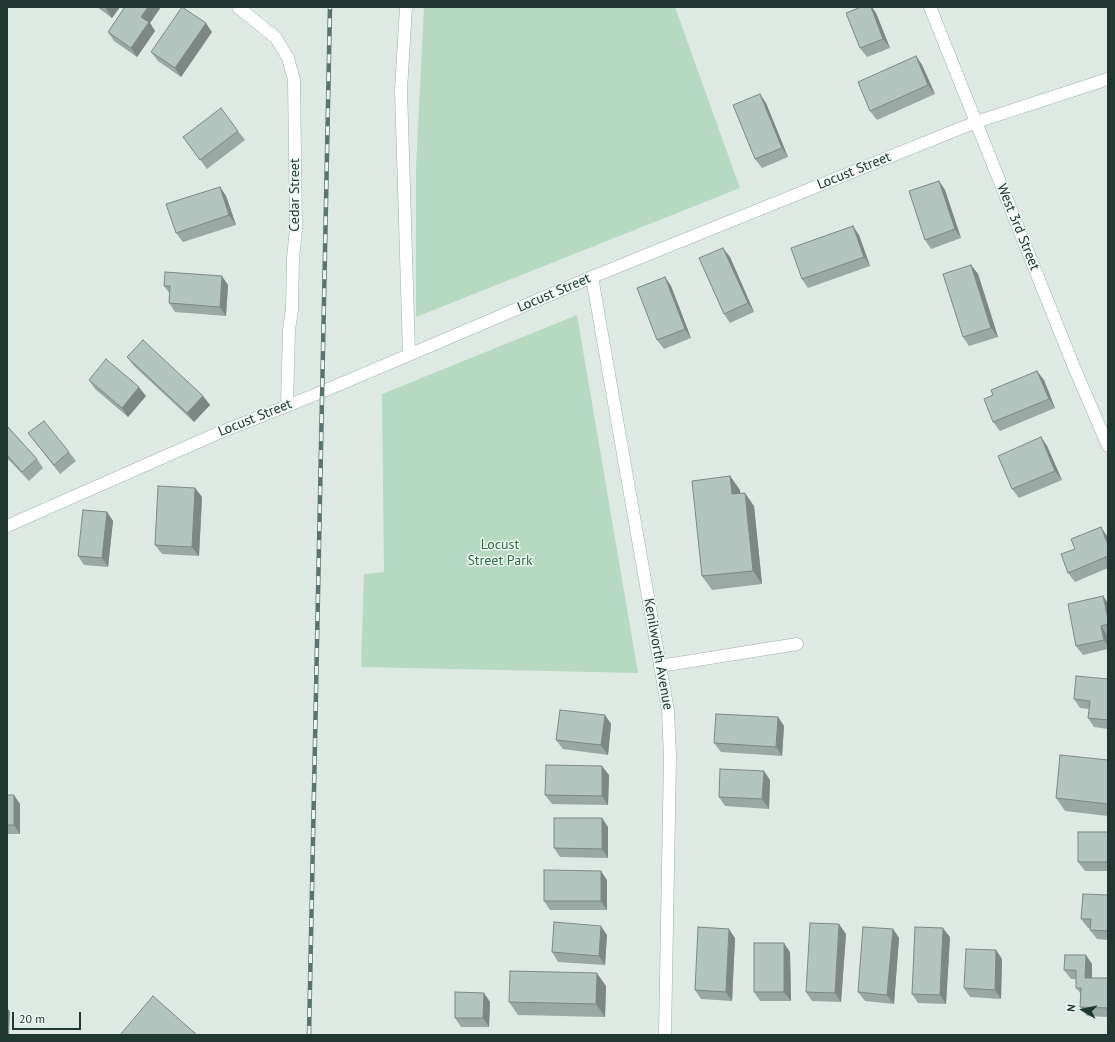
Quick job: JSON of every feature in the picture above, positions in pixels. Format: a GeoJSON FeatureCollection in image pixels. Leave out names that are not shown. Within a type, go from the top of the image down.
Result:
{"type":"FeatureCollection","features":[{"type":"Feature","properties":{"kind":"street","name":"Cedar Street"},"geometry":{"type":"LineString","coordinates":[[238,7],[276,38],[288,58],[294,80],[296,230],[293,258],[292,310],[289,329],[287,406]]}},
{"type":"Feature","properties":{"kind":"street"},"geometry":{"type":"LineString","coordinates":[[406,7],[400,90],[409,353]]}},
{"type":"Feature","properties":{"kind":"street","name":"West 3rd Street"},"geometry":{"type":"LineString","coordinates":[[930,7],[1074,367],[1108,446]]}},
{"type":"Feature","properties":{"kind":"street","name":"Locust Street"},"geometry":{"type":"LineString","coordinates":[[7,526],[216,434],[287,406],[409,353],[592,277],[976,122],[1108,79]]}},
{"type":"Feature","properties":{"kind":"street","name":"Kenilworth Avenue"},"geometry":{"type":"LineString","coordinates":[[592,277],[604,336],[668,711],[670,756],[665,1035]]}},
{"type":"Feature","properties":{"kind":"street"},"geometry":{"type":"LineString","coordinates":[[660,666],[797,644]]}},
{"type":"Feature","properties":{"kind":"green space"},"geometry":{"type":"Polygon","coordinates":[[[424,7],[675,7],[740,188],[416,317],[416,167],[424,7]]]}},
{"type":"Feature","properties":{"kind":"green space","name":"Locust Street Park"},"geometry":{"type":"Polygon","coordinates":[[[577,315],[638,673],[361,667],[364,574],[384,572],[382,394],[577,315]]]}},
{"type":"Feature","properties":{"kind":"building"},"geometry":{"type":"Polygon","coordinates":[[[125,7],[148,7],[141,17],[149,22],[131,48],[108,32],[125,7]]]}},
{"type":"Feature","properties":{"kind":"building"},"geometry":{"type":"Polygon","coordinates":[[[182,7],[206,23],[175,68],[151,52],[182,7]]]}},
{"type":"Feature","properties":{"kind":"building"},"geometry":{"type":"Polygon","coordinates":[[[861,7],[871,7],[883,39],[860,48],[846,13],[861,7]]]}},
{"type":"Feature","properties":{"kind":"building"},"geometry":{"type":"Polygon","coordinates":[[[916,56],[928,85],[870,111],[858,82],[916,56]]]}},
{"type":"Feature","properties":{"kind":"building"},"geometry":{"type":"Polygon","coordinates":[[[760,94],[782,148],[755,159],[733,105],[760,94]]]}},
{"type":"Feature","properties":{"kind":"building"},"geometry":{"type":"Polygon","coordinates":[[[221,108],[238,131],[200,160],[183,137],[221,108]]]}},
{"type":"Feature","properties":{"kind":"building"},"geometry":{"type":"Polygon","coordinates":[[[939,181],[955,229],[925,240],[909,191],[939,181]]]}},
{"type":"Feature","properties":{"kind":"building"},"geometry":{"type":"Polygon","coordinates":[[[220,187],[229,215],[176,233],[166,204],[220,187]]]}},
{"type":"Feature","properties":{"kind":"building"},"geometry":{"type":"Polygon","coordinates":[[[853,226],[864,257],[802,279],[791,248],[853,226]]]}},
{"type":"Feature","properties":{"kind":"building"},"geometry":{"type":"Polygon","coordinates":[[[723,248],[748,303],[724,314],[699,258],[723,248]]]}},
{"type":"Feature","properties":{"kind":"building"},"geometry":{"type":"Polygon","coordinates":[[[971,265],[991,328],[963,337],[943,274],[971,265]]]}},
{"type":"Feature","properties":{"kind":"building"},"geometry":{"type":"Polygon","coordinates":[[[165,272],[222,276],[220,307],[169,303],[170,286],[164,286],[165,272]]]}},
{"type":"Feature","properties":{"kind":"building"},"geometry":{"type":"Polygon","coordinates":[[[665,277],[685,329],[657,340],[637,288],[665,277]]]}},
{"type":"Feature","properties":{"kind":"building"},"geometry":{"type":"Polygon","coordinates":[[[143,340],[203,396],[187,413],[127,357],[143,340]]]}},
{"type":"Feature","properties":{"kind":"building"},"geometry":{"type":"Polygon","coordinates":[[[106,359],[139,387],[122,408],[89,380],[106,359]]]}},
{"type":"Feature","properties":{"kind":"building"},"geometry":{"type":"Polygon","coordinates":[[[1037,371],[1049,399],[993,422],[984,399],[993,395],[991,390],[1037,371]]]}},
{"type":"Feature","properties":{"kind":"building"},"geometry":{"type":"Polygon","coordinates":[[[44,421],[69,452],[54,465],[28,433],[44,421]]]}},
{"type":"Feature","properties":{"kind":"building"},"geometry":{"type":"Polygon","coordinates":[[[7,426],[37,459],[22,472],[7,455],[7,426]]]}},
{"type":"Feature","properties":{"kind":"building"},"geometry":{"type":"Polygon","coordinates":[[[1041,437],[1055,471],[1012,489],[998,456],[1041,437]]]}},
{"type":"Feature","properties":{"kind":"building"},"geometry":{"type":"Polygon","coordinates":[[[730,476],[732,494],[745,493],[753,571],[702,576],[692,481],[730,476]]]}},
{"type":"Feature","properties":{"kind":"building"},"geometry":{"type":"Polygon","coordinates":[[[158,486],[195,488],[192,547],[155,545],[158,486]]]}},
{"type":"Feature","properties":{"kind":"building"},"geometry":{"type":"Polygon","coordinates":[[[83,510],[107,512],[102,558],[78,556],[83,510]]]}},
{"type":"Feature","properties":{"kind":"building"},"geometry":{"type":"Polygon","coordinates":[[[1101,527],[1108,545],[1108,556],[1068,573],[1061,554],[1075,549],[1071,539],[1101,527]]]}},
{"type":"Feature","properties":{"kind":"building"},"geometry":{"type":"Polygon","coordinates":[[[1103,596],[1108,619],[1108,624],[1101,626],[1104,640],[1076,646],[1068,604],[1103,596]]]}},
{"type":"Feature","properties":{"kind":"building"},"geometry":{"type":"Polygon","coordinates":[[[1076,676],[1108,679],[1108,720],[1088,718],[1090,701],[1074,699],[1076,676]]]}},
{"type":"Feature","properties":{"kind":"building"},"geometry":{"type":"Polygon","coordinates":[[[560,710],[605,715],[601,745],[556,740],[560,710]]]}},
{"type":"Feature","properties":{"kind":"building"},"geometry":{"type":"Polygon","coordinates":[[[716,714],[778,717],[776,747],[714,743],[716,714]]]}},
{"type":"Feature","properties":{"kind":"building"},"geometry":{"type":"Polygon","coordinates":[[[1060,755],[1108,760],[1108,804],[1056,798],[1060,755]]]}},
{"type":"Feature","properties":{"kind":"building"},"geometry":{"type":"Polygon","coordinates":[[[546,765],[602,766],[602,796],[545,795],[546,765]]]}},
{"type":"Feature","properties":{"kind":"building"},"geometry":{"type":"Polygon","coordinates":[[[720,769],[764,771],[762,799],[719,797],[720,769]]]}},
{"type":"Feature","properties":{"kind":"building"},"geometry":{"type":"Polygon","coordinates":[[[7,795],[14,795],[14,825],[7,825],[7,795]]]}},
{"type":"Feature","properties":{"kind":"building"},"geometry":{"type":"Polygon","coordinates":[[[554,818],[602,818],[602,849],[554,848],[554,818]]]}},
{"type":"Feature","properties":{"kind":"building"},"geometry":{"type":"Polygon","coordinates":[[[1078,832],[1108,832],[1108,862],[1078,862],[1078,832]]]}},
{"type":"Feature","properties":{"kind":"building"},"geometry":{"type":"Polygon","coordinates":[[[544,870],[601,871],[601,901],[544,901],[544,870]]]}},
{"type":"Feature","properties":{"kind":"building"},"geometry":{"type":"Polygon","coordinates":[[[1083,894],[1108,895],[1108,931],[1090,930],[1091,919],[1081,919],[1083,894]]]}},
{"type":"Feature","properties":{"kind":"building"},"geometry":{"type":"Polygon","coordinates":[[[554,922],[601,926],[599,956],[552,952],[554,922]]]}},
{"type":"Feature","properties":{"kind":"building"},"geometry":{"type":"Polygon","coordinates":[[[810,923],[839,924],[835,993],[806,992],[810,923]]]}},
{"type":"Feature","properties":{"kind":"building"},"geometry":{"type":"Polygon","coordinates":[[[698,927],[729,929],[726,992],[695,990],[698,927]]]}},
{"type":"Feature","properties":{"kind":"building"},"geometry":{"type":"Polygon","coordinates":[[[863,927],[893,929],[887,995],[858,992],[863,927]]]}},
{"type":"Feature","properties":{"kind":"building"},"geometry":{"type":"Polygon","coordinates":[[[915,927],[943,928],[940,995],[912,994],[915,927]]]}},
{"type":"Feature","properties":{"kind":"building"},"geometry":{"type":"Polygon","coordinates":[[[754,943],[784,943],[784,992],[754,992],[754,943]]]}},
{"type":"Feature","properties":{"kind":"building"},"geometry":{"type":"Polygon","coordinates":[[[966,949],[996,950],[995,990],[964,988],[966,949]]]}},
{"type":"Feature","properties":{"kind":"building"},"geometry":{"type":"Polygon","coordinates":[[[1065,955],[1086,955],[1085,978],[1108,978],[1108,1008],[1080,1007],[1081,988],[1076,988],[1076,970],[1064,970],[1065,955]]]}},
{"type":"Feature","properties":{"kind":"building"},"geometry":{"type":"Polygon","coordinates":[[[510,971],[597,973],[596,1004],[509,1002],[510,971]]]}},
{"type":"Feature","properties":{"kind":"building"},"geometry":{"type":"Polygon","coordinates":[[[455,992],[484,993],[483,1018],[455,1018],[455,992]]]}},
{"type":"Feature","properties":{"kind":"building"},"geometry":{"type":"Polygon","coordinates":[[[153,996],[197,1035],[120,1035],[153,996]]]}},
{"type":"Feature","properties":{"kind":"railway"},"geometry":{"type":"LineString","coordinates":[[309,1035],[330,7]]}}]}
